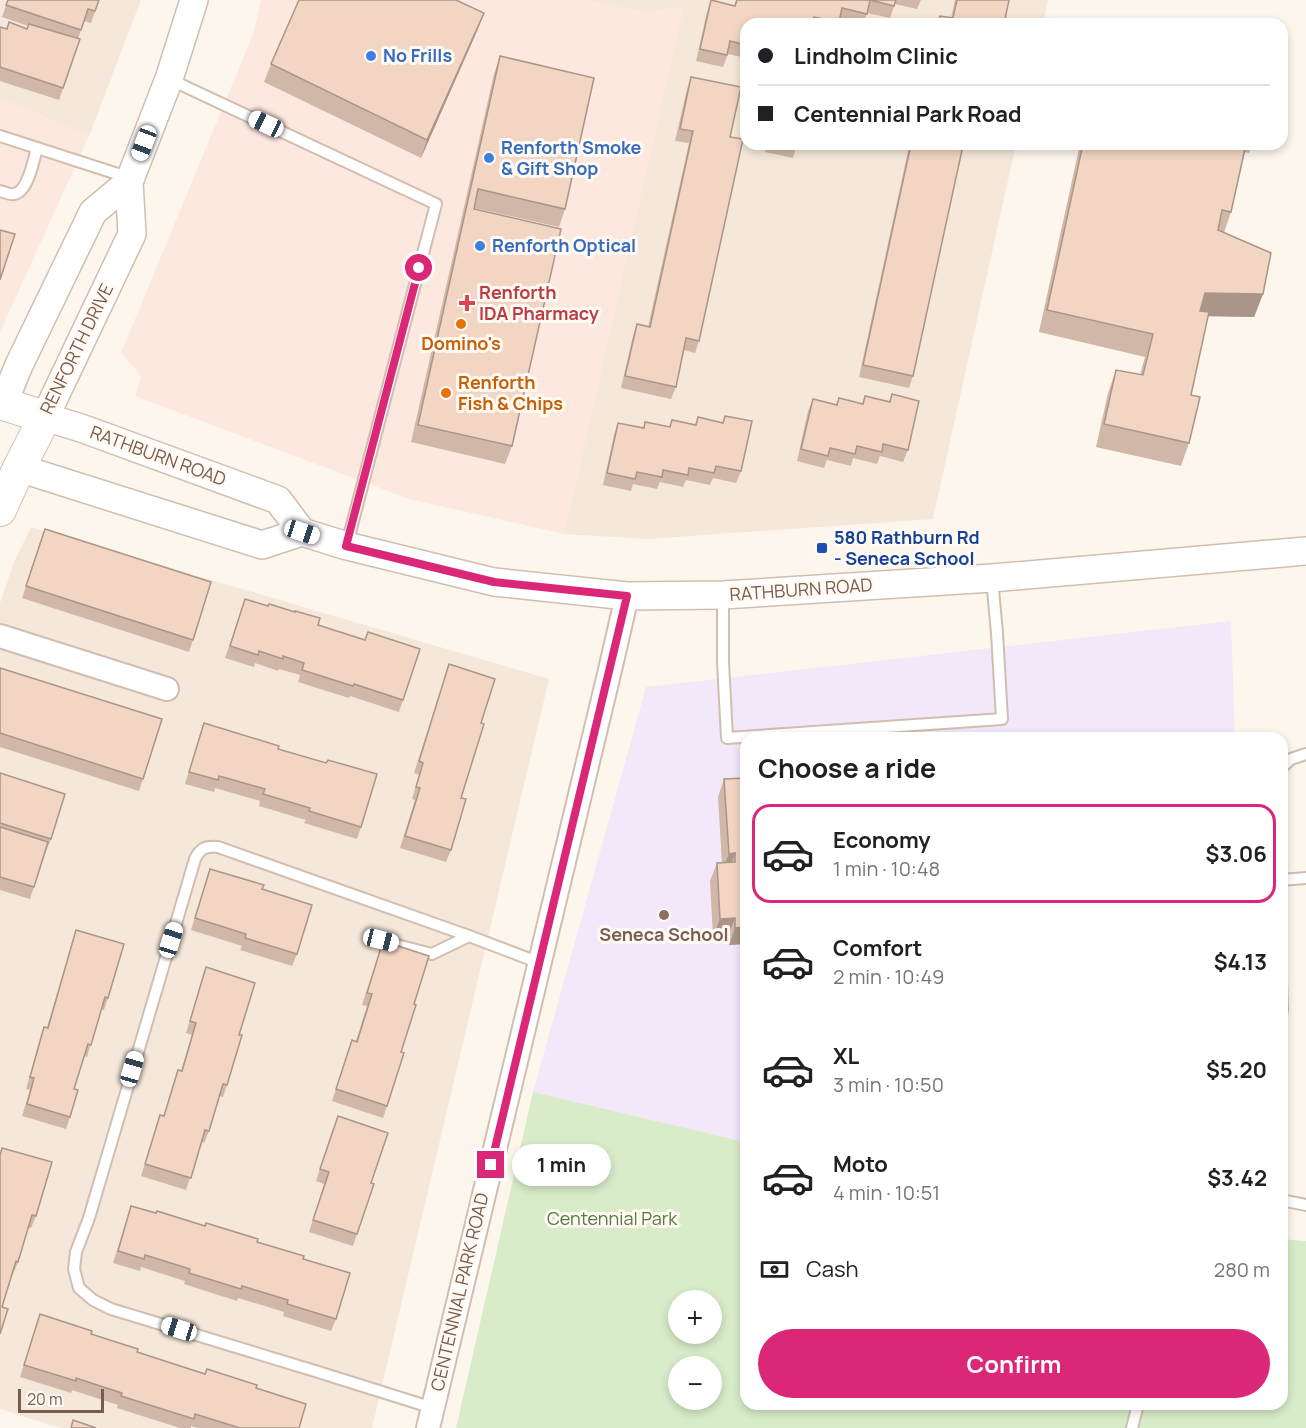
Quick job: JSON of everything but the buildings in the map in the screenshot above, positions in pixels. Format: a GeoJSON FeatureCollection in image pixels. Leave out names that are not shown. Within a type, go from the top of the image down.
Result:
{"type":"FeatureCollection","features":[{"type":"Feature","properties":{"kind":"main road","name":"RATHBURN ROAD"},"geometry":{"type":"LineString","coordinates":[[1,406],[45,417]]}},
{"type":"Feature","properties":{"kind":"main road","name":"RENFORTH DRIVE"},"geometry":{"type":"LineString","coordinates":[[0,510],[9,464],[45,417]]}},
{"type":"Feature","properties":{"kind":"street","name":"RENFORTH DRIVE"},"geometry":{"type":"LineString","coordinates":[[45,417],[132,234],[130,180],[169,79],[194,0]]}},
{"type":"Feature","properties":{"kind":"street","name":"RENFORTH DRIVE"},"geometry":{"type":"LineString","coordinates":[[1,406],[93,212],[130,180]]}},
{"type":"Feature","properties":{"kind":"street","name":"RATHBURN ROAD"},"geometry":{"type":"LineString","coordinates":[[45,417],[278,500],[302,532],[346,546],[494,582],[627,596],[723,595],[992,578],[1306,551]]}},
{"type":"Feature","properties":{"kind":"street"},"geometry":{"type":"LineString","coordinates":[[9,464],[262,544],[302,532]]}},
{"type":"Feature","properties":{"kind":"street","name":"CENTENNIAL PARK ROAD"},"geometry":{"type":"LineString","coordinates":[[430,1418],[627,596]]}},
{"type":"Feature","properties":{"kind":"street"},"geometry":{"type":"LineString","coordinates":[[0,636],[167,689]]}},
{"type":"Feature","properties":{"kind":"lane"},"geometry":{"type":"LineString","coordinates":[[169,79],[436,204],[346,546]]}},
{"type":"Feature","properties":{"kind":"lane"},"geometry":{"type":"LineString","coordinates":[[0,135],[130,180]]}},
{"type":"Feature","properties":{"kind":"lane"},"geometry":{"type":"LineString","coordinates":[[0,191],[13,195],[20,192],[26,184],[37,148]]}},
{"type":"Feature","properties":{"kind":"lane"},"geometry":{"type":"LineString","coordinates":[[824,732],[1002,719],[992,578]]}},
{"type":"Feature","properties":{"kind":"lane"},"geometry":{"type":"LineString","coordinates":[[723,595],[723,662],[727,738],[740,737]]}},
{"type":"Feature","properties":{"kind":"lane"},"geometry":{"type":"LineString","coordinates":[[1288,762],[1306,754]]}},
{"type":"Feature","properties":{"kind":"lane"},"geometry":{"type":"LineString","coordinates":[[430,1418],[315,1371],[111,1309],[93,1300],[79,1287],[74,1269],[76,1252],[89,1218],[195,859],[198,852],[204,848],[218,847],[540,963]]}},
{"type":"Feature","properties":{"kind":"lane"},"geometry":{"type":"LineString","coordinates":[[1288,879],[1306,878]]}},
{"type":"Feature","properties":{"kind":"lane"},"geometry":{"type":"LineString","coordinates":[[381,940],[432,954],[469,936]]}},
{"type":"Feature","properties":{"kind":"lane"},"geometry":{"type":"LineString","coordinates":[[1288,1201],[1306,1205]]}},
{"type":"Feature","properties":{"kind":"lane"},"geometry":{"type":"LineString","coordinates":[[1132,1428],[1136,1410]]}},
{"type":"Feature","properties":{"kind":"shaded area"},"geometry":{"type":"Polygon","coordinates":[[[0,0],[141,0],[89,136],[0,98],[0,0]]]}},
{"type":"Feature","properties":{"kind":"shaded area"},"geometry":{"type":"Polygon","coordinates":[[[261,0],[587,0],[644,13],[684,6],[564,534],[409,499],[135,396],[141,378],[121,353],[254,32],[261,0]]]}},
{"type":"Feature","properties":{"kind":"shaded area"},"geometry":{"type":"Polygon","coordinates":[[[587,0],[1048,0],[1044,18],[740,18],[740,150],[1015,150],[933,519],[648,539],[564,534],[683,7],[644,13],[587,0]]]}},
{"type":"Feature","properties":{"kind":"shaded area"},"geometry":{"type":"Polygon","coordinates":[[[0,98],[89,136],[0,332],[0,98]]]}},
{"type":"Feature","properties":{"kind":"shaded area"},"geometry":{"type":"Polygon","coordinates":[[[31,527],[549,679],[372,1428],[60,1428],[0,1409],[0,603],[14,562],[31,527]]]}},
{"type":"Feature","properties":{"kind":"shaded area","name":"Seneca School"},"geometry":{"type":"Polygon","coordinates":[[[1231,621],[1235,732],[740,732],[740,1141],[533,1092],[646,687],[1231,621]]]}},
{"type":"Feature","properties":{"kind":"green space","name":"Centennial Park"},"geometry":{"type":"Polygon","coordinates":[[[533,1092],[740,1141],[740,1410],[1288,1410],[1288,1240],[1306,1241],[1306,1428],[456,1428],[533,1092]]]}},
{"type":"Feature","properties":{"kind":"place","name":"No Frills"},"geometry":{"type":"Point","coordinates":[371,56]}},
{"type":"Feature","properties":{"kind":"place","name":"Renforth Smoke & Gift Shop"},"geometry":{"type":"Point","coordinates":[489,158]}},
{"type":"Feature","properties":{"kind":"place","name":"Renforth Optical"},"geometry":{"type":"Point","coordinates":[480,246]}},
{"type":"Feature","properties":{"kind":"place","name":"Renforth IDA Pharmacy"},"geometry":{"type":"Point","coordinates":[467,303]}},
{"type":"Feature","properties":{"kind":"place","name":"Domino's"},"geometry":{"type":"Point","coordinates":[461,324]}},
{"type":"Feature","properties":{"kind":"place","name":"Renforth Fish & Chips"},"geometry":{"type":"Point","coordinates":[446,393]}},
{"type":"Feature","properties":{"kind":"place","name":"580 Rathburn Rd - Seneca School"},"geometry":{"type":"Point","coordinates":[822,548]}},
{"type":"Feature","properties":{"kind":"place","name":"Seneca School"},"geometry":{"type":"Point","coordinates":[664,915]}},
{"type":"Feature","properties":{"kind":"route"},"geometry":{"type":"LineString","coordinates":[[419,268],[346,546],[494,582],[627,596],[491,1165]]}}]}
